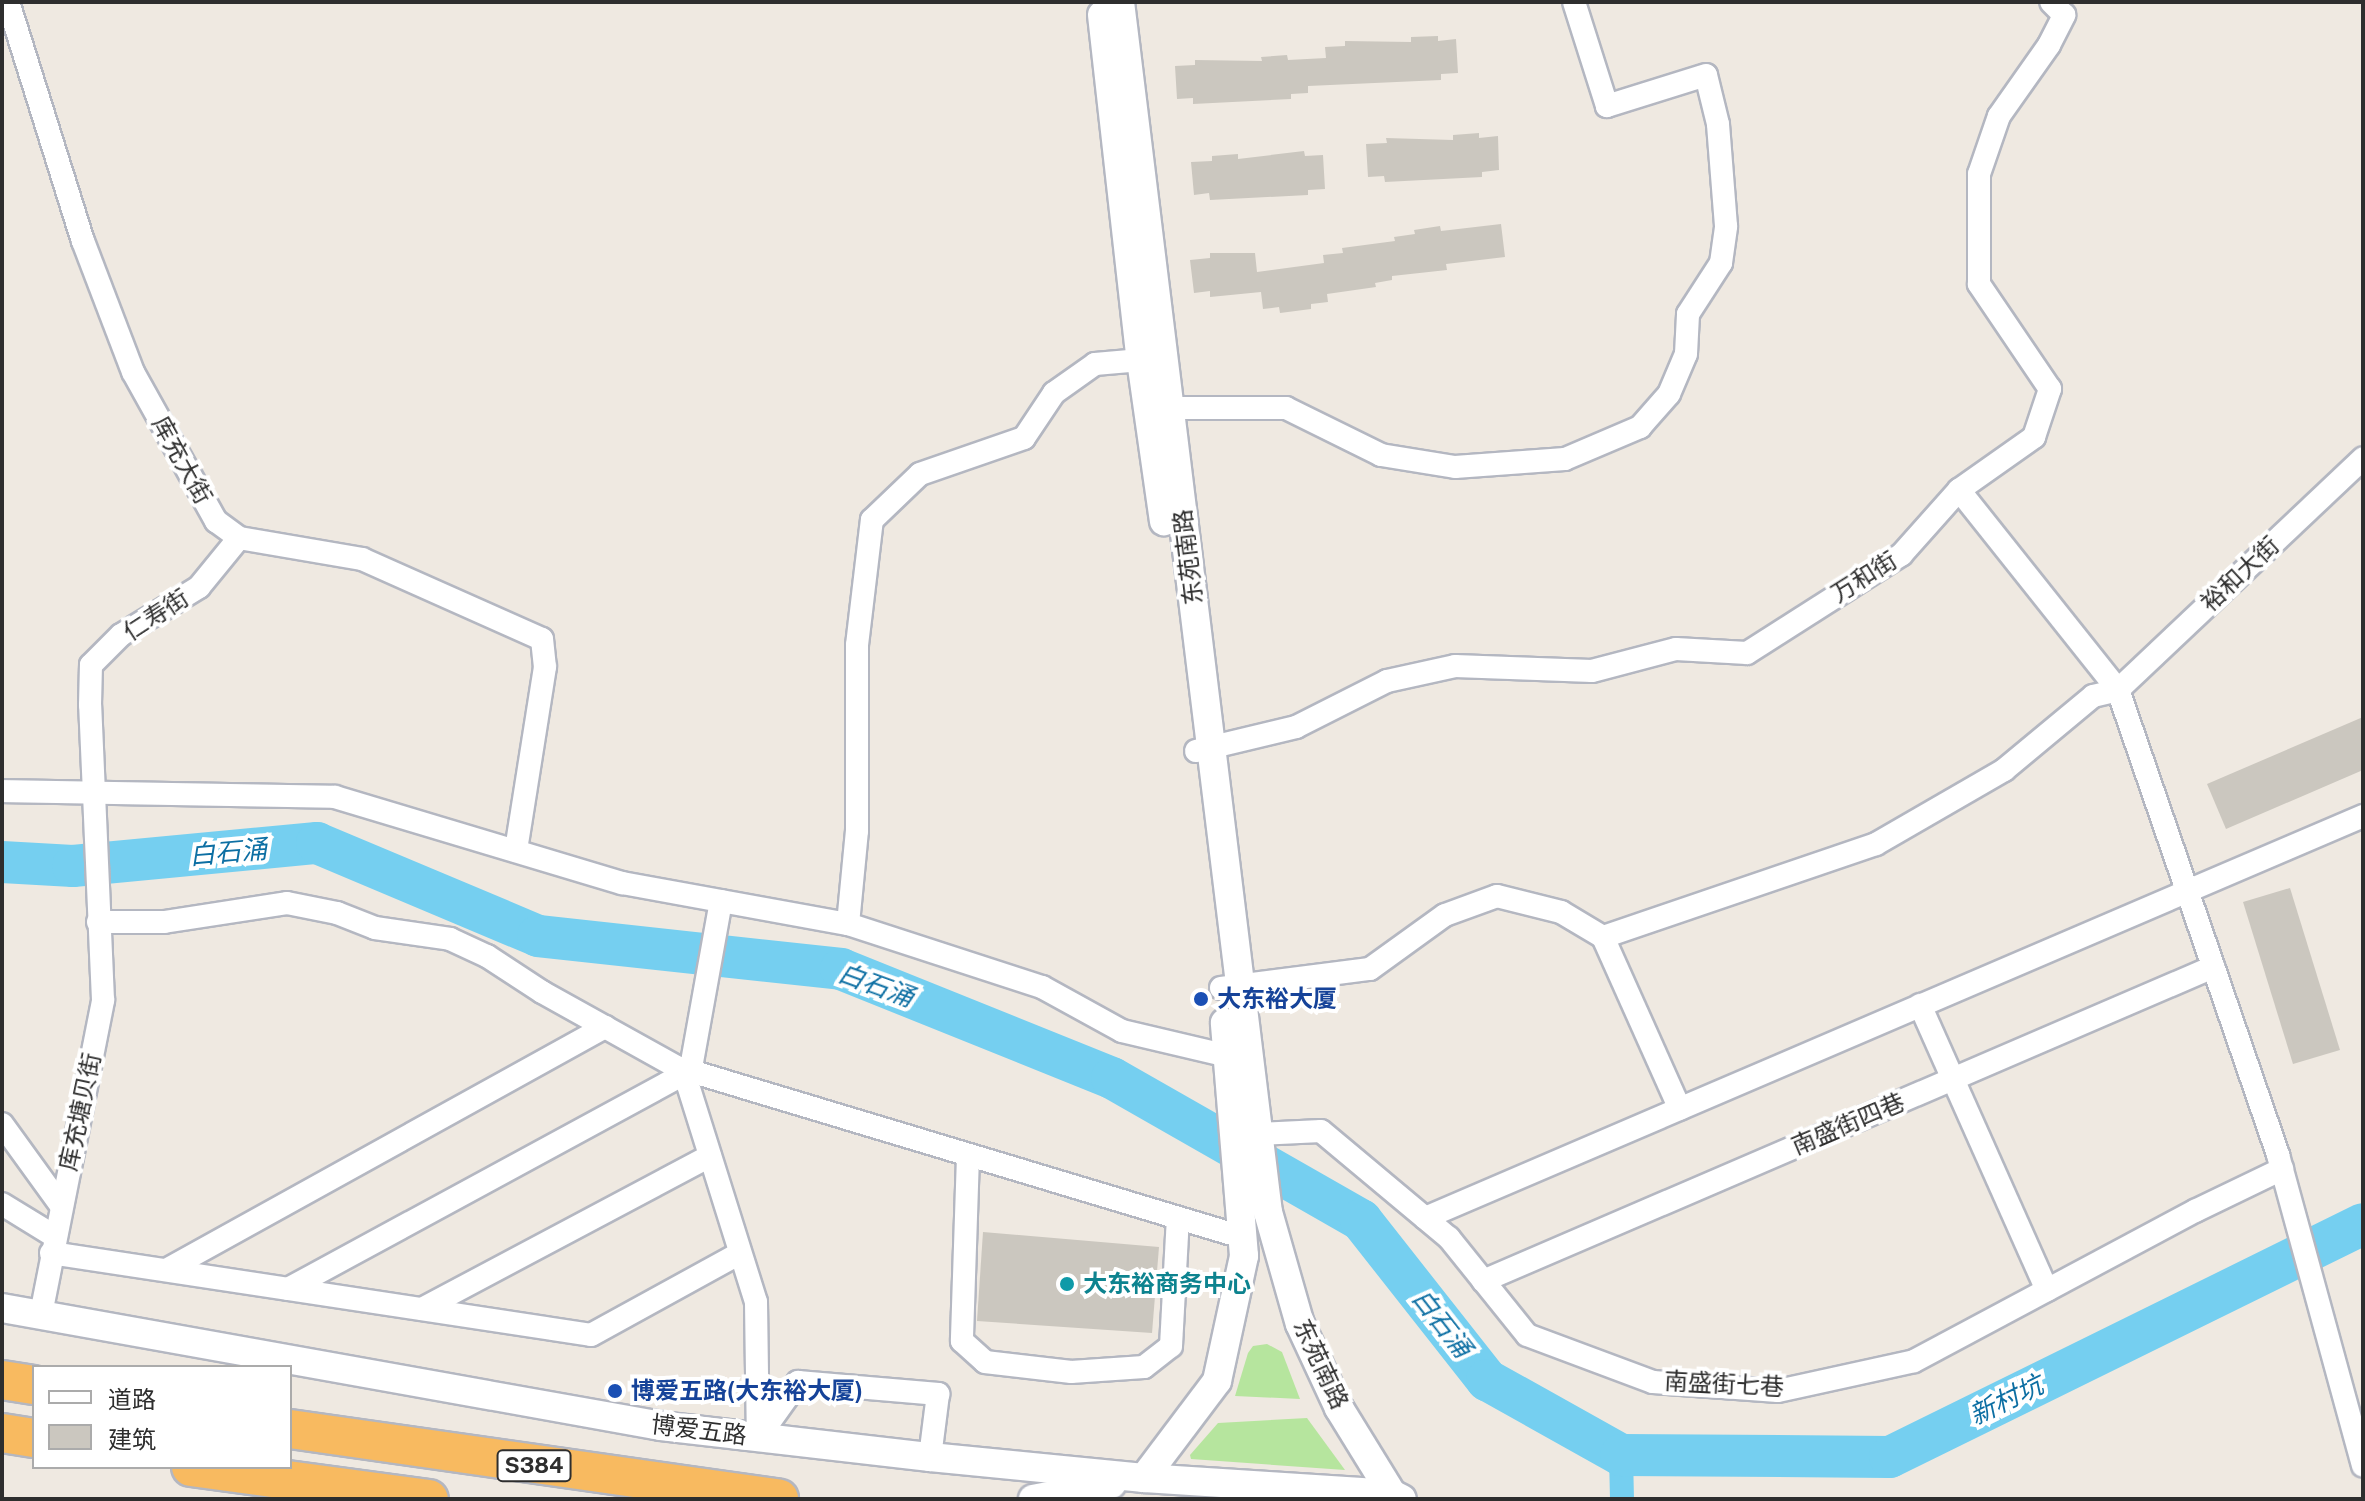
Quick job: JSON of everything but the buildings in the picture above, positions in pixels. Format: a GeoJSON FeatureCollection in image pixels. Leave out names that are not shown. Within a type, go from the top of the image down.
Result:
{"type":"FeatureCollection","features":[{"type":"Feature","properties":{"kind":"highway"},"geometry":{"type":"LineString","coordinates":[[2,1380],[32,1385]]}},
{"type":"Feature","properties":{"kind":"highway","name":"S384"},"geometry":{"type":"LineString","coordinates":[[292,1429],[779,1499]]}},
{"type":"Feature","properties":{"kind":"highway"},"geometry":{"type":"LineString","coordinates":[[2,1433],[32,1438]]}},
{"type":"Feature","properties":{"kind":"highway"},"geometry":{"type":"LineString","coordinates":[[202,1469],[429,1499]]}},
{"type":"Feature","properties":{"kind":"highway"},"geometry":{"type":"LineString","coordinates":[[245,1477],[281,1499]]}},
{"type":"Feature","properties":{"kind":"street","name":"库充大街"},"geometry":{"type":"LineString","coordinates":[[8,2],[83,241],[133,372],[216,521],[239,538]]}},
{"type":"Feature","properties":{"kind":"street","name":"东苑南路"},"geometry":{"type":"LineString","coordinates":[[1101,2],[1141,360],[1159,408]]}},
{"type":"Feature","properties":{"kind":"street","name":"东苑南路"},"geometry":{"type":"LineString","coordinates":[[1120,2],[1159,408],[1248,1114],[1272,1225],[1300,1324],[1339,1408],[1398,1497]]}},
{"type":"Feature","properties":{"kind":"street"},"geometry":{"type":"LineString","coordinates":[[1159,408],[1286,408],[1381,455],[1455,467],[1565,459],[1640,427],[1669,394],[1686,354],[1688,314],[1721,263],[1726,226],[1718,124],[1706,75],[1607,106],[1574,2]]}},
{"type":"Feature","properties":{"kind":"street","name":"万和街"},"geometry":{"type":"LineString","coordinates":[[1204,749],[1296,727],[1387,681],[1455,666],[1592,671],[1676,649],[1747,653],[1901,555],[1959,490],[2034,437],[2050,389],[1979,284],[1979,174],[1999,116],[2049,45],[2064,15],[2054,3]]}},
{"type":"Feature","properties":{"kind":"street"},"geometry":{"type":"LineString","coordinates":[[848,924],[857,831],[857,645],[872,520],[920,474],[1024,438],[1054,393],[1095,364],[1141,360]]}},
{"type":"Feature","properties":{"kind":"street","name":"裕和大街"},"geometry":{"type":"LineString","coordinates":[[2118,690],[2363,458]]}},
{"type":"Feature","properties":{"kind":"street"},"geometry":{"type":"LineString","coordinates":[[1959,490],[2118,690],[2282,1169],[2363,1466]]}},
{"type":"Feature","properties":{"kind":"street","name":"仁寿街"},"geometry":{"type":"LineString","coordinates":[[98,915],[91,665],[121,635],[199,587],[239,538]]}},
{"type":"Feature","properties":{"kind":"street"},"geometry":{"type":"LineString","coordinates":[[239,538],[362,559],[542,639],[545,667],[516,851]]}},
{"type":"Feature","properties":{"kind":"street"},"geometry":{"type":"LineString","coordinates":[[1603,937],[1876,844],[2004,770],[2093,696],[2118,690]]}},
{"type":"Feature","properties":{"kind":"street"},"geometry":{"type":"LineString","coordinates":[[2,791],[335,797],[622,883],[848,924],[1042,987],[1122,1031],[1228,1056]]}},
{"type":"Feature","properties":{"kind":"street"},"geometry":{"type":"LineString","coordinates":[[1425,1218],[2363,816]]}},
{"type":"Feature","properties":{"kind":"street"},"geometry":{"type":"LineString","coordinates":[[1230,986],[1370,969],[1445,915],[1497,896],[1561,912],[1603,937],[1680,1109]]}},
{"type":"Feature","properties":{"kind":"street"},"geometry":{"type":"LineString","coordinates":[[721,901],[688,1085],[756,1302],[758,1438]]}},
{"type":"Feature","properties":{"kind":"street"},"geometry":{"type":"LineString","coordinates":[[98,915],[164,922],[245,907],[287,903],[375,928],[450,939],[487,956],[605,1027],[690,1071],[1178,1218],[1242,1225]]}},
{"type":"Feature","properties":{"kind":"street","name":"库充塘贝街"},"geometry":{"type":"LineString","coordinates":[[41,1314],[52,1244],[103,1000],[98,915]]}},
{"type":"Feature","properties":{"kind":"street","name":"南盛街四巷"},"geometry":{"type":"LineString","coordinates":[[1483,1281],[2213,967]]}},
{"type":"Feature","properties":{"kind":"street","name":"东苑南路"},"geometry":{"type":"LineString","coordinates":[[1230,986],[1228,1056],[1248,1114]]}},
{"type":"Feature","properties":{"kind":"street"},"geometry":{"type":"LineString","coordinates":[[1920,1005],[2047,1290]]}},
{"type":"Feature","properties":{"kind":"street"},"geometry":{"type":"LineString","coordinates":[[166,1270],[605,1027]]}},
{"type":"Feature","properties":{"kind":"street"},"geometry":{"type":"LineString","coordinates":[[288,1289],[690,1071]]}},
{"type":"Feature","properties":{"kind":"street"},"geometry":{"type":"LineString","coordinates":[[1033,1499],[1144,1478],[1217,1381],[1244,1256],[1242,1225],[1248,1114]]}},
{"type":"Feature","properties":{"kind":"street","name":"南盛街七巷"},"geometry":{"type":"LineString","coordinates":[[1248,1114],[1321,1131],[1449,1238],[1527,1335],[1653,1382],[1778,1391],[1914,1361],[2282,1169]]}},
{"type":"Feature","properties":{"kind":"street"},"geometry":{"type":"LineString","coordinates":[[2,1124],[60,1204]]}},
{"type":"Feature","properties":{"kind":"street"},"geometry":{"type":"LineString","coordinates":[[422,1309],[710,1156]]}},
{"type":"Feature","properties":{"kind":"street"},"geometry":{"type":"LineString","coordinates":[[968,1156],[962,1341],[985,1362],[1071,1372],[1144,1367],[1171,1346],[1178,1218]]}},
{"type":"Feature","properties":{"kind":"street"},"geometry":{"type":"LineString","coordinates":[[2,1204],[52,1244],[166,1270],[591,1335],[740,1253]]}},
{"type":"Feature","properties":{"kind":"street","name":"博爱五路"},"geometry":{"type":"LineString","coordinates":[[2,1308],[661,1426],[1144,1478],[1398,1497]]}},
{"type":"Feature","properties":{"kind":"street"},"geometry":{"type":"LineString","coordinates":[[758,1438],[798,1382],[938,1394],[930,1457]]}},
{"type":"Feature","properties":{"kind":"green space"},"geometry":{"type":"Polygon","coordinates":[[[1267,1344],[1282,1352],[1300,1399],[1235,1396],[1248,1353],[1253,1346],[1267,1344]]]}},
{"type":"Feature","properties":{"kind":"green space"},"geometry":{"type":"Polygon","coordinates":[[[1307,1418],[1345,1470],[1191,1459],[1190,1455],[1218,1423],[1307,1418]]]}},
{"type":"Feature","properties":{"kind":"waterway","name":"白石涌"},"geometry":{"type":"LineString","coordinates":[[2,862],[73,866],[317,843],[538,936],[841,969],[1112,1078],[1361,1220],[1487,1380],[1621,1455],[1890,1457],[2363,1224]]}},
{"type":"Feature","properties":{"kind":"waterway"},"geometry":{"type":"LineString","coordinates":[[1621,1455],[1622,1499]]}},
{"type":"Feature","properties":{"kind":"place","name":"大东裕大厦"},"geometry":{"type":"Point","coordinates":[1201,999]}},
{"type":"Feature","properties":{"kind":"place","name":"大东裕商务中心"},"geometry":{"type":"Point","coordinates":[1067,1284]}},
{"type":"Feature","properties":{"kind":"place","name":"博爱五路(大东裕大厦)"},"geometry":{"type":"Point","coordinates":[615,1391]}},
{"type":"Feature","properties":{"kind":"water label","name":"新村坑"},"geometry":{"type":"Point","coordinates":[2006,1400]}}]}
